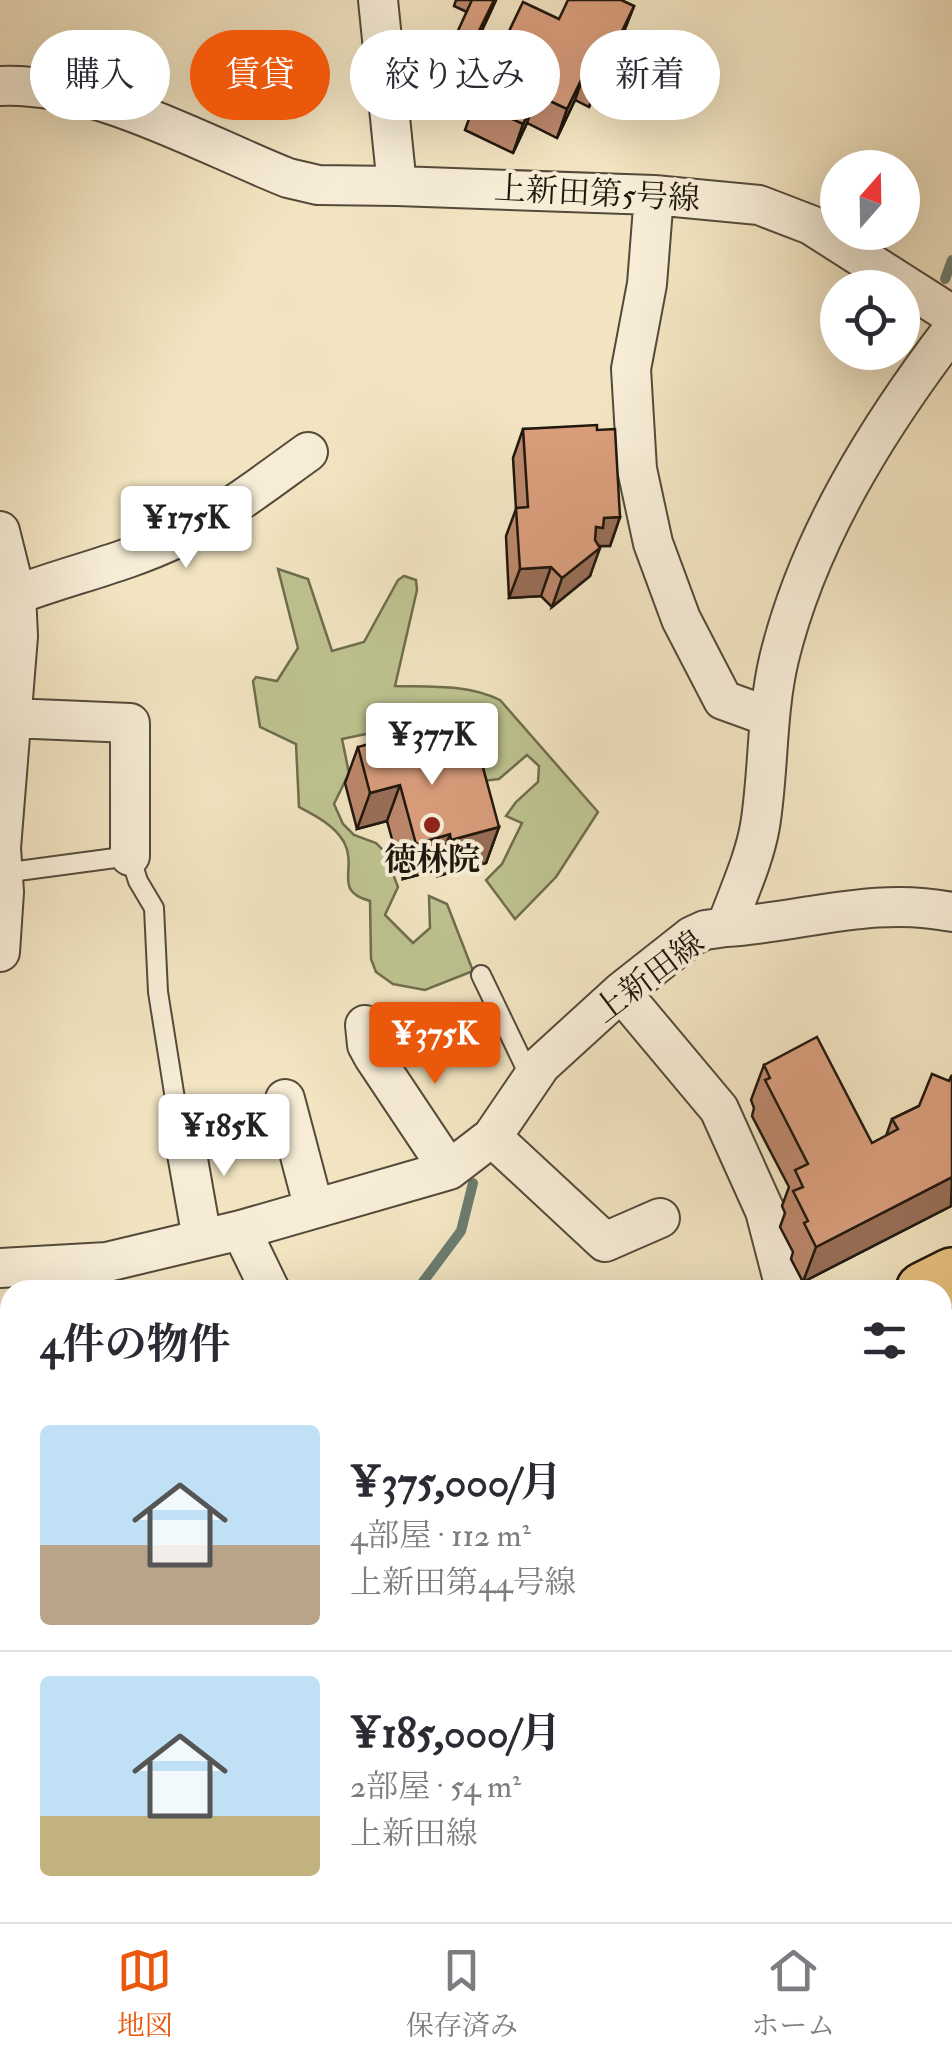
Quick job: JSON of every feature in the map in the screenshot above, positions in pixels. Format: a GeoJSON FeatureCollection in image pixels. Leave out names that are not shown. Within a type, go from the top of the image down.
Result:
{"type":"FeatureCollection","features":[{"type":"Feature","properties":{"kind":"street"},"geometry":{"type":"LineString","coordinates":[[378,0],[397,186]]}},
{"type":"Feature","properties":{"kind":"street","name":"上新田第5号線"},"geometry":{"type":"LineString","coordinates":[[0,86],[58,88],[98,99],[288,178],[318,185],[654,195],[760,205],[790,214],[952,315]]}},
{"type":"Feature","properties":{"kind":"street"},"geometry":{"type":"LineString","coordinates":[[654,195],[647,284],[631,370],[637,468],[652,543],[681,618],[723,700],[770,717]]}},
{"type":"Feature","properties":{"kind":"street","name":"上新田線"},"geometry":{"type":"LineString","coordinates":[[0,1268],[107,1262],[241,1230],[450,1170],[492,1136],[541,1065],[621,992],[692,936],[726,927],[760,829],[770,717],[785,636],[833,513],[922,370],[952,330]]}},
{"type":"Feature","properties":{"kind":"street"},"geometry":{"type":"LineString","coordinates":[[16,595],[102,568],[180,537],[308,452]]}},
{"type":"Feature","properties":{"kind":"street"},"geometry":{"type":"LineString","coordinates":[[0,531],[16,595],[9,658],[11,718],[1,848],[4,919],[0,952]]}},
{"type":"Feature","properties":{"kind":"street"},"geometry":{"type":"LineString","coordinates":[[11,718],[130,722],[130,856]]}},
{"type":"Feature","properties":{"kind":"street"},"geometry":{"type":"LineString","coordinates":[[726,927],[882,905],[952,912]]}},
{"type":"Feature","properties":{"kind":"street"},"geometry":{"type":"LineString","coordinates":[[621,992],[719,1110],[764,1210],[783,1280]]}},
{"type":"Feature","properties":{"kind":"street"},"geometry":{"type":"LineString","coordinates":[[365,1025],[367,1045],[373,1056],[450,1170]]}},
{"type":"Feature","properties":{"kind":"street"},"geometry":{"type":"LineString","coordinates":[[285,1099],[314,1209]]}},
{"type":"Feature","properties":{"kind":"street"},"geometry":{"type":"LineString","coordinates":[[183,1131],[202,1239]]}},
{"type":"Feature","properties":{"kind":"street"},"geometry":{"type":"LineString","coordinates":[[492,1136],[605,1242],[660,1218]]}},
{"type":"Feature","properties":{"kind":"street"},"geometry":{"type":"LineString","coordinates":[[241,1230],[265,1280]]}},
{"type":"Feature","properties":{"kind":"lane"},"geometry":{"type":"LineString","coordinates":[[3,873],[130,856],[138,881],[154,908],[158,992],[183,1131]]}},
{"type":"Feature","properties":{"kind":"lane"},"geometry":{"type":"LineString","coordinates":[[481,975],[531,1080]]}},
{"type":"Feature","properties":{"kind":"green space"},"geometry":{"type":"Polygon","coordinates":[[[278,569],[308,579],[332,651],[364,642],[398,580],[404,576],[416,580],[395,686],[462,689],[500,700],[598,812],[556,877],[515,919],[486,880],[502,864],[522,823],[506,816],[538,782],[539,766],[527,755],[499,779],[466,783],[398,757],[390,729],[342,739],[349,773],[334,804],[343,824],[354,835],[376,843],[384,851],[398,887],[385,915],[413,943],[430,928],[429,896],[447,904],[473,971],[425,990],[393,984],[376,972],[371,959],[370,901],[359,897],[349,885],[344,842],[330,826],[299,807],[296,744],[260,727],[253,681],[256,677],[277,681],[298,648],[278,569]]]}},
{"type":"Feature","properties":{"kind":"building"},"geometry":{"type":"Polygon","coordinates":[[[472,0],[494,0],[479,30],[458,30],[472,0]]]}},
{"type":"Feature","properties":{"kind":"building"},"geometry":{"type":"Polygon","coordinates":[[[568,0],[621,0],[634,6],[622,30],[580,30],[580,82],[567,109],[560,106],[560,30],[510,30],[523,2],[559,19],[568,0]]]}},
{"type":"Feature","properties":{"kind":"building"},"geometry":{"type":"Polygon","coordinates":[[[597,425],[597,430],[615,429],[620,517],[604,518],[603,528],[596,527],[595,540],[600,548],[562,578],[551,567],[520,569],[516,508],[528,507],[523,429],[597,425]]]}},
{"type":"Feature","properties":{"kind":"building"},"geometry":{"type":"Polygon","coordinates":[[[414,731],[424,764],[478,749],[499,827],[451,840],[450,834],[416,844],[400,785],[370,793],[358,747],[414,731]]]}},
{"type":"Feature","properties":{"kind":"building"},"geometry":{"type":"Polygon","coordinates":[[[817,1037],[872,1143],[898,1129],[892,1119],[919,1106],[932,1074],[949,1081],[952,1075],[952,1177],[816,1247],[793,1191],[803,1187],[795,1170],[808,1164],[765,1080],[770,1078],[764,1065],[817,1037]]]}},
{"type":"Feature","properties":{"kind":"waterway"},"geometry":{"type":"LineString","coordinates":[[945,279],[952,260]]}},
{"type":"Feature","properties":{"kind":"waterway"},"geometry":{"type":"LineString","coordinates":[[424,1280],[461,1231],[473,1183]]}},
{"type":"Feature","properties":{"kind":"place","name":"徳林院"},"geometry":{"type":"Point","coordinates":[432,825]}}]}
